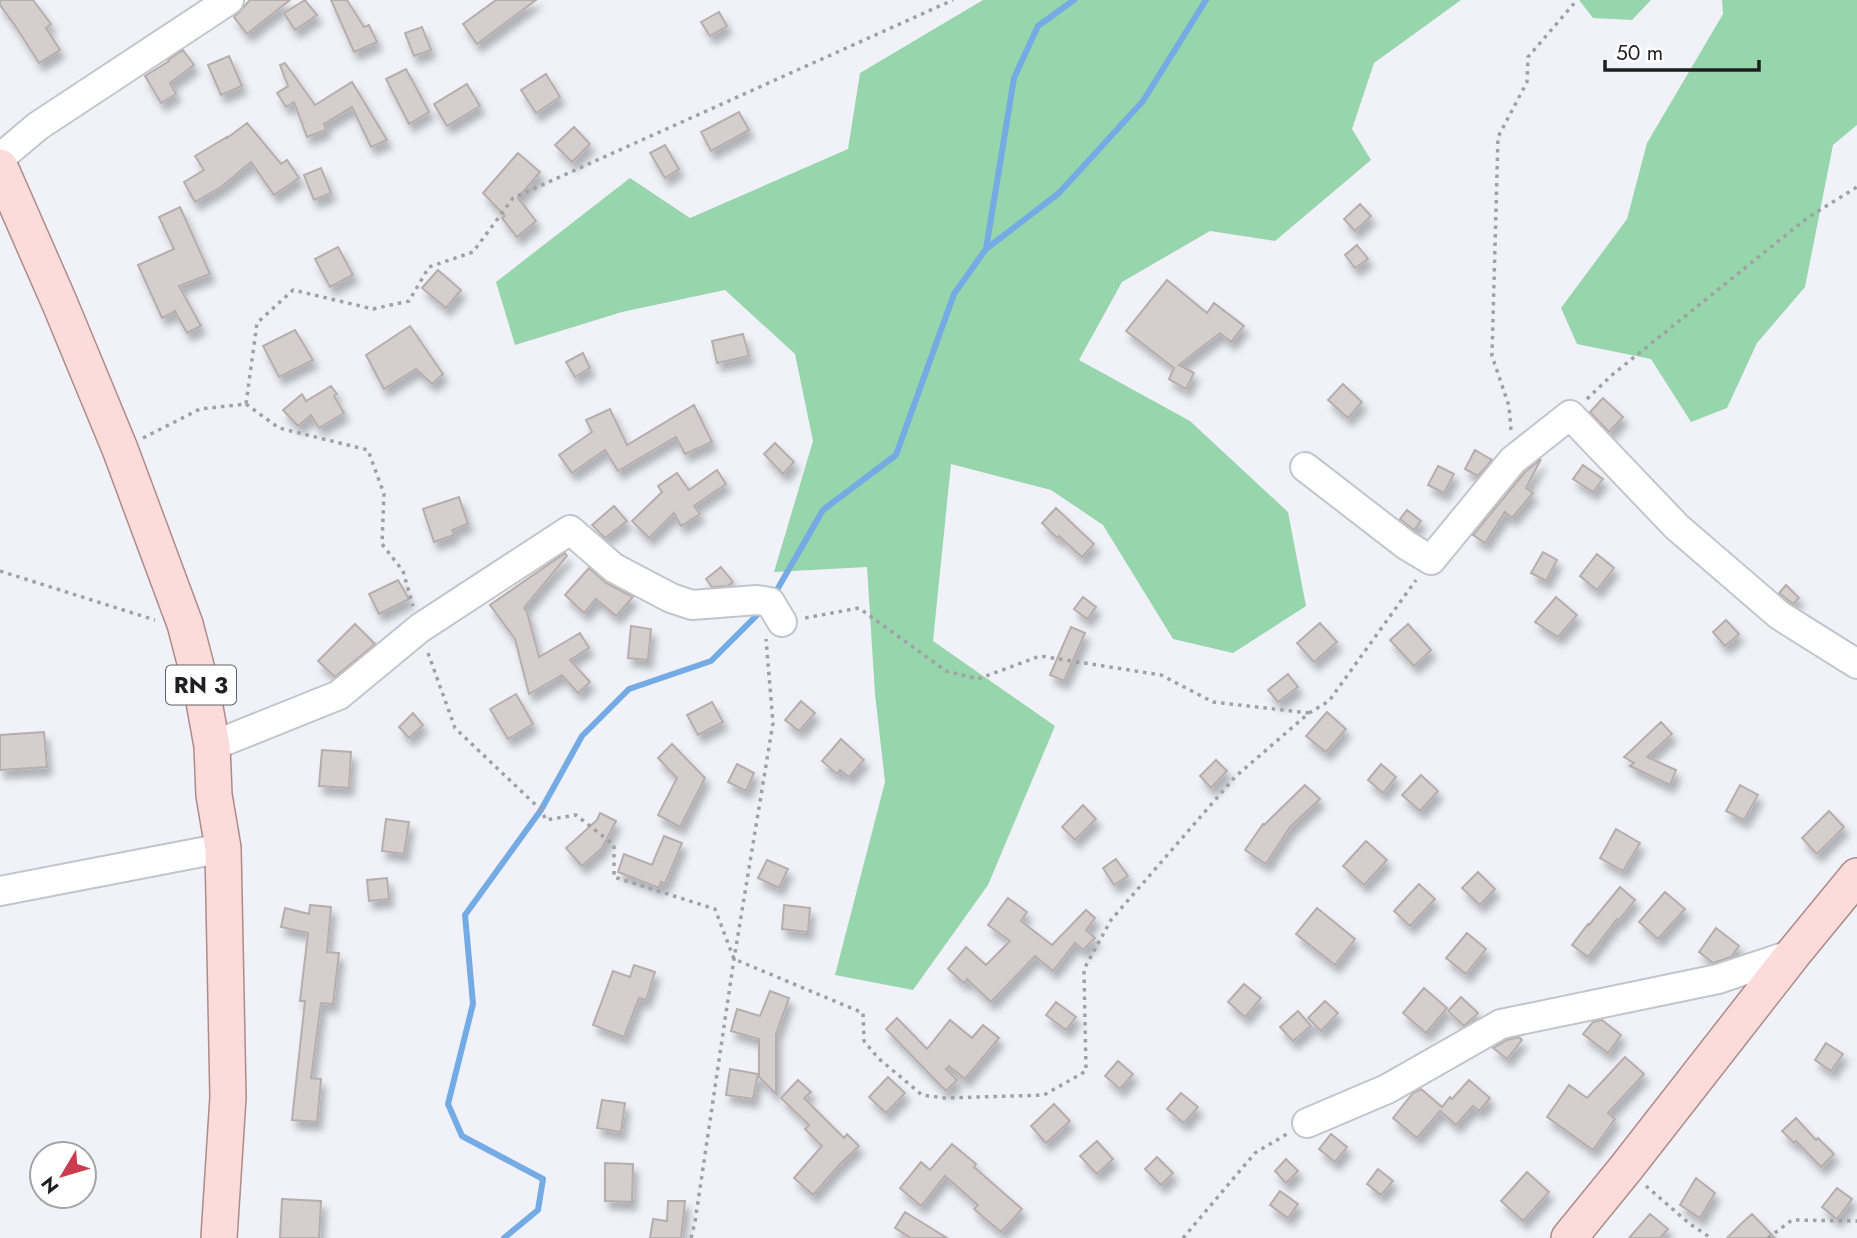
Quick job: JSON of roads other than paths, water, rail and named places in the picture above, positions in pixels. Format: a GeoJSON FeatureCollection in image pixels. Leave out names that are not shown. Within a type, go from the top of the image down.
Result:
{"type":"FeatureCollection","features":[{"type":"Feature","properties":{"kind":"main road","name":"RN 3"},"geometry":{"type":"LineString","coordinates":[[0,167],[120,449],[185,624],[201,685],[212,746],[214,795],[223,848],[228,1097],[219,1238]]}},
{"type":"Feature","properties":{"kind":"main road"},"geometry":{"type":"LineString","coordinates":[[1569,1238],[1857,876]]}},
{"type":"Feature","properties":{"kind":"street"},"geometry":{"type":"LineString","coordinates":[[0,158],[38,126],[229,0]]}},
{"type":"Feature","properties":{"kind":"street"},"geometry":{"type":"LineString","coordinates":[[1306,467],[1406,545],[1431,560],[1513,460],[1570,415],[1677,527],[1779,615],[1857,664]]}},
{"type":"Feature","properties":{"kind":"street"},"geometry":{"type":"LineString","coordinates":[[212,746],[339,695],[420,628],[570,530],[614,568],[671,598],[692,605],[757,600],[770,602],[782,622]]}},
{"type":"Feature","properties":{"kind":"street"},"geometry":{"type":"LineString","coordinates":[[0,891],[223,848]]}},
{"type":"Feature","properties":{"kind":"street"},"geometry":{"type":"LineString","coordinates":[[1307,1123],[1387,1089],[1501,1024],[1718,979],[1793,954]]}},
{"type":"Feature","properties":{"kind":"waterway"},"geometry":{"type":"LineString","coordinates":[[774,595],[823,510],[896,455],[954,294],[986,249],[1014,78],[1038,26],[1074,0]]}},
{"type":"Feature","properties":{"kind":"waterway"},"geometry":{"type":"LineString","coordinates":[[986,249],[1059,193],[1143,101],[1206,0]]}},
{"type":"Feature","properties":{"kind":"waterway"},"geometry":{"type":"LineString","coordinates":[[504,1238],[538,1210],[543,1179],[462,1136],[448,1104],[473,1004],[465,915],[541,810],[582,736],[629,689],[711,661],[763,609]]}}]}
